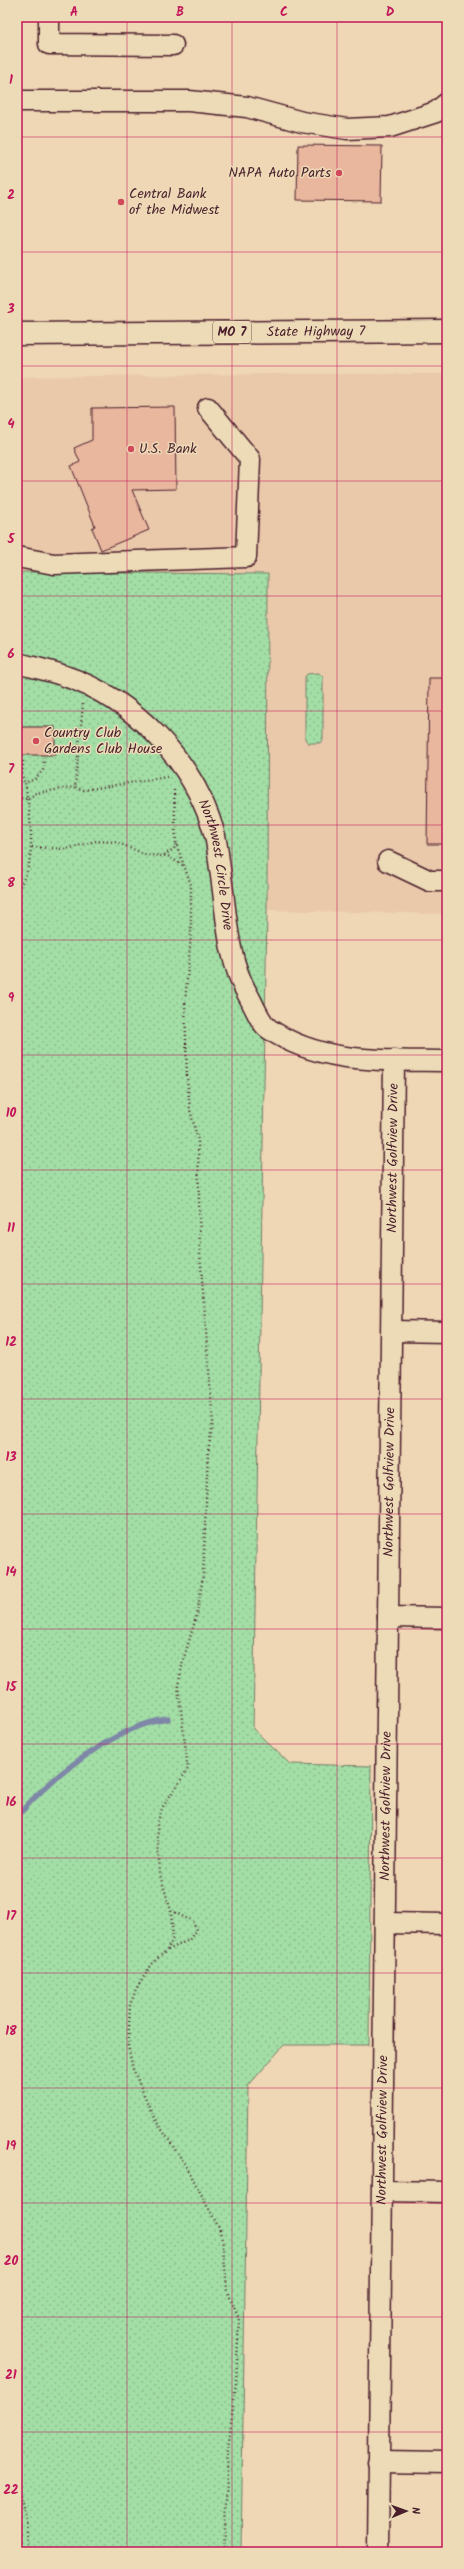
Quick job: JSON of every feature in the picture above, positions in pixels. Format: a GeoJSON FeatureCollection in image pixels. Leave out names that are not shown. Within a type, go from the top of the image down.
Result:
{"type":"FeatureCollection","features":[{"type":"Feature","properties":{"kind":"main road","name":"State Highway 7"},"geometry":{"type":"LineString","coordinates":[[17,334],[447,331]]}},
{"type":"Feature","properties":{"kind":"street"},"geometry":{"type":"LineString","coordinates":[[49,17],[49,44],[173,45]]}},
{"type":"Feature","properties":{"kind":"street"},"geometry":{"type":"LineString","coordinates":[[17,101],[189,101],[246,107],[302,122],[346,129],[390,127],[436,112],[447,103]]}},
{"type":"Feature","properties":{"kind":"street"},"geometry":{"type":"LineString","coordinates":[[17,557],[54,564],[246,557],[250,459],[208,408]]}},
{"type":"Feature","properties":{"kind":"street","name":"Northwest Circle Drive"},"geometry":{"type":"LineString","coordinates":[[17,663],[64,676],[108,696],[142,720],[171,750],[178,776],[200,797],[215,836],[226,927],[238,978],[267,1028],[299,1046],[346,1058],[447,1060]]}},
{"type":"Feature","properties":{"kind":"street"},"geometry":{"type":"LineString","coordinates":[[388,861],[430,881],[447,881]]}},
{"type":"Feature","properties":{"kind":"street","name":"Northwest Golfview Drive"},"geometry":{"type":"LineString","coordinates":[[378,2552],[394,1060]]}},
{"type":"Feature","properties":{"kind":"street"},"geometry":{"type":"LineString","coordinates":[[392,1331],[447,1332]]}},
{"type":"Feature","properties":{"kind":"street"},"geometry":{"type":"LineString","coordinates":[[388,1617],[447,1618]]}},
{"type":"Feature","properties":{"kind":"street"},"geometry":{"type":"LineString","coordinates":[[385,1922],[447,1924]]}},
{"type":"Feature","properties":{"kind":"street"},"geometry":{"type":"LineString","coordinates":[[383,2191],[447,2192]]}},
{"type":"Feature","properties":{"kind":"street"},"geometry":{"type":"LineString","coordinates":[[378,2462],[447,2463]]}},
{"type":"Feature","properties":{"kind":"path"},"geometry":{"type":"LineString","coordinates":[[75,787],[85,686]]}},
{"type":"Feature","properties":{"kind":"path"},"geometry":{"type":"LineString","coordinates":[[25,783],[35,779],[44,769],[44,755]]}},
{"type":"Feature","properties":{"kind":"path"},"geometry":{"type":"LineString","coordinates":[[17,889],[26,876],[31,860],[32,847],[28,799],[22,775],[23,761]]}},
{"type":"Feature","properties":{"kind":"path"},"geometry":{"type":"LineString","coordinates":[[17,798],[28,799],[36,793],[75,787],[84,790],[178,776],[174,790],[176,843],[191,884],[192,901],[185,1002],[188,1097],[198,1140],[200,1246],[213,1423],[208,1451],[202,1582],[197,1614],[183,1660],[178,1686],[188,1769],[162,1808],[157,1824],[160,1875],[172,1911],[173,1938],[167,1950]]}},
{"type":"Feature","properties":{"kind":"path"},"geometry":{"type":"LineString","coordinates":[[32,847],[66,849],[106,841],[116,842],[147,855],[175,859],[184,866]]}},
{"type":"Feature","properties":{"kind":"path"},"geometry":{"type":"LineString","coordinates":[[162,856],[174,849],[176,843]]}},
{"type":"Feature","properties":{"kind":"path"},"geometry":{"type":"LineString","coordinates":[[172,1911],[190,1920],[196,1930],[189,1940],[167,1950],[152,1964],[136,1989],[130,2005],[128,2046],[133,2069],[154,2118],[185,2164],[219,2228],[223,2244],[227,2290],[239,2319],[236,2384],[228,2449],[224,2552]]}},
{"type":"Feature","properties":{"kind":"path"},"geometry":{"type":"LineString","coordinates":[[17,2484],[26,2520],[29,2552]]}},
{"type":"Feature","properties":{"kind":"shaded area"},"geometry":{"type":"Polygon","coordinates":[[[269,374],[447,374],[447,914],[267,910],[268,574],[17,572],[17,377],[269,374]]]}},
{"type":"Feature","properties":{"kind":"green space"},"geometry":{"type":"Polygon","coordinates":[[[17,572],[268,574],[267,910],[253,1729],[290,1764],[371,1766],[369,2045],[284,2045],[248,2086],[241,2552],[17,2552],[17,572]]]}},
{"type":"Feature","properties":{"kind":"green space"},"geometry":{"type":"Polygon","coordinates":[[[319,673],[323,677],[323,739],[320,743],[308,743],[305,739],[305,677],[307,674],[319,673]]]}},
{"type":"Feature","properties":{"kind":"building","name":"NAPA Auto Parts"},"geometry":{"type":"Polygon","coordinates":[[[298,145],[382,146],[381,201],[297,200],[298,145]]]}},
{"type":"Feature","properties":{"kind":"building"},"geometry":{"type":"Polygon","coordinates":[[[175,407],[176,489],[132,490],[149,530],[101,550],[92,528],[95,526],[71,466],[80,462],[74,448],[92,440],[92,408],[175,407]]]}},
{"type":"Feature","properties":{"kind":"building"},"geometry":{"type":"Polygon","coordinates":[[[429,678],[447,678],[447,844],[427,844],[429,678]]]}},
{"type":"Feature","properties":{"kind":"building","name":"Country Club Gardens Club House"},"geometry":{"type":"Polygon","coordinates":[[[17,727],[55,727],[55,755],[17,755],[17,727]]]}},
{"type":"Feature","properties":{"kind":"waterway"},"geometry":{"type":"LineString","coordinates":[[17,1817],[65,1770],[106,1742],[127,1731],[148,1723],[168,1719]]}},
{"type":"Feature","properties":{"kind":"place","name":"NAPA Auto Parts"},"geometry":{"type":"Point","coordinates":[339,173]}},
{"type":"Feature","properties":{"kind":"place","name":"Central Bank of the Midwest"},"geometry":{"type":"Point","coordinates":[121,202]}},
{"type":"Feature","properties":{"kind":"place","name":"U.S. Bank"},"geometry":{"type":"Point","coordinates":[131,449]}},
{"type":"Feature","properties":{"kind":"place","name":"Country Club Gardens Club House"},"geometry":{"type":"Point","coordinates":[36,741]}}]}
